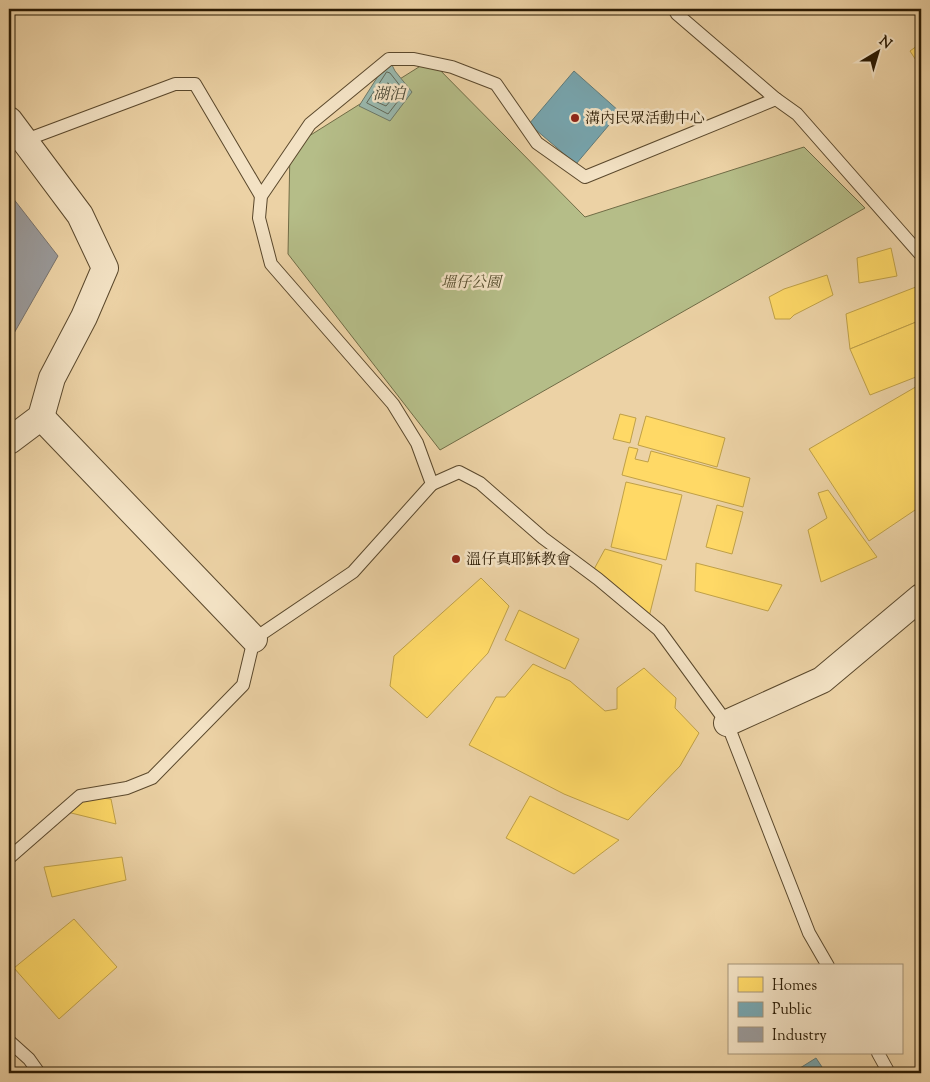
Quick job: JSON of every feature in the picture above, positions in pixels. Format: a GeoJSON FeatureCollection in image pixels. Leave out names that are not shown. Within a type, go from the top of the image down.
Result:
{"type":"FeatureCollection","features":[{"type":"Feature","properties":{"kind":"street"},"geometry":{"type":"LineString","coordinates":[[9,442],[40,417],[52,378],[84,317],[105,268],[80,215],[16,131]]}},
{"type":"Feature","properties":{"kind":"street"},"geometry":{"type":"LineString","coordinates":[[40,417],[254,639]]}},
{"type":"Feature","properties":{"kind":"street"},"geometry":{"type":"LineString","coordinates":[[727,724],[822,680],[921,597]]}},
{"type":"Feature","properties":{"kind":"lane"},"geometry":{"type":"LineString","coordinates":[[674,9],[677,14],[776,99],[797,114],[921,255]]}},
{"type":"Feature","properties":{"kind":"lane"},"geometry":{"type":"LineString","coordinates":[[432,484],[417,443],[393,404],[271,264],[259,218],[261,196],[310,124],[389,59],[414,59],[452,67],[496,84],[537,143],[585,178],[776,99]]}},
{"type":"Feature","properties":{"kind":"lane"},"geometry":{"type":"LineString","coordinates":[[16,131],[175,84],[195,84],[261,196]]}},
{"type":"Feature","properties":{"kind":"lane"},"geometry":{"type":"LineString","coordinates":[[9,858],[80,796],[126,788],[152,778],[243,685],[254,639],[353,572],[432,484],[459,472],[480,484],[543,538],[625,601],[659,630],[727,724],[809,933],[827,964]]}},
{"type":"Feature","properties":{"kind":"lane"},"geometry":{"type":"LineString","coordinates":[[9,1041],[29,1059],[39,1073]]}},
{"type":"Feature","properties":{"kind":"lane"},"geometry":{"type":"LineString","coordinates":[[879,1054],[889,1073]]}},
{"type":"Feature","properties":{"kind":"green space","name":"塭仔公園"},"geometry":{"type":"Polygon","coordinates":[[[430,60],[585,217],[804,147],[865,208],[440,450],[288,254],[290,148],[430,60]]]}},
{"type":"Feature","properties":{"kind":"water","name":"湖泊"},"geometry":{"type":"Polygon","coordinates":[[[389,59],[395,71],[412,92],[390,121],[359,106],[389,59]]]}},
{"type":"Feature","properties":{"kind":"building: Homes"},"geometry":{"type":"Polygon","coordinates":[[[921,43],[921,68],[910,51],[921,43]]]}},
{"type":"Feature","properties":{"kind":"building: Homes"},"geometry":{"type":"Polygon","coordinates":[[[891,248],[897,276],[859,283],[857,258],[891,248]]]}},
{"type":"Feature","properties":{"kind":"building: Homes"},"geometry":{"type":"Polygon","coordinates":[[[827,275],[833,295],[794,315],[790,319],[775,319],[769,297],[784,289],[827,275]]]}},
{"type":"Feature","properties":{"kind":"building: Homes"},"geometry":{"type":"Polygon","coordinates":[[[921,285],[921,320],[850,349],[846,314],[921,285]]]}},
{"type":"Feature","properties":{"kind":"building: Homes"},"geometry":{"type":"Polygon","coordinates":[[[921,320],[921,375],[870,395],[850,349],[921,320]]]}},
{"type":"Feature","properties":{"kind":"building: Homes"},"geometry":{"type":"Polygon","coordinates":[[[919,385],[921,388],[921,506],[869,541],[809,449],[919,385]]]}},
{"type":"Feature","properties":{"kind":"building: Homes"},"geometry":{"type":"Polygon","coordinates":[[[620,414],[636,418],[630,443],[613,439],[620,414]]]}},
{"type":"Feature","properties":{"kind":"building: Homes"},"geometry":{"type":"Polygon","coordinates":[[[646,416],[725,438],[717,467],[638,445],[646,416]]]}},
{"type":"Feature","properties":{"kind":"building: Homes"},"geometry":{"type":"Polygon","coordinates":[[[629,447],[638,449],[635,459],[648,462],[651,451],[750,478],[743,507],[622,475],[629,447]]]}},
{"type":"Feature","properties":{"kind":"building: Homes"},"geometry":{"type":"Polygon","coordinates":[[[626,482],[682,495],[666,560],[611,547],[626,482]]]}},
{"type":"Feature","properties":{"kind":"building: Homes"},"geometry":{"type":"Polygon","coordinates":[[[828,490],[877,557],[821,582],[808,530],[827,518],[818,493],[828,490]]]}},
{"type":"Feature","properties":{"kind":"building: Homes"},"geometry":{"type":"Polygon","coordinates":[[[717,505],[743,512],[732,554],[706,547],[717,505]]]}},
{"type":"Feature","properties":{"kind":"building: Homes"},"geometry":{"type":"Polygon","coordinates":[[[605,549],[662,565],[649,617],[593,571],[605,549]]]}},
{"type":"Feature","properties":{"kind":"building: Homes"},"geometry":{"type":"Polygon","coordinates":[[[696,563],[782,585],[768,611],[695,591],[696,563]]]}},
{"type":"Feature","properties":{"kind":"building: Homes"},"geometry":{"type":"Polygon","coordinates":[[[481,578],[509,606],[488,653],[427,718],[390,686],[394,656],[481,578]]]}},
{"type":"Feature","properties":{"kind":"building: Homes"},"geometry":{"type":"Polygon","coordinates":[[[519,610],[579,639],[565,669],[505,640],[519,610]]]}},
{"type":"Feature","properties":{"kind":"building: Homes"},"geometry":{"type":"Polygon","coordinates":[[[533,664],[570,681],[605,711],[617,709],[617,688],[644,668],[676,698],[675,708],[699,733],[680,766],[628,820],[564,794],[469,745],[496,697],[505,697],[533,664]]]}},
{"type":"Feature","properties":{"kind":"building: Homes"},"geometry":{"type":"Polygon","coordinates":[[[80,796],[111,799],[116,824],[63,811],[80,796]]]}},
{"type":"Feature","properties":{"kind":"building: Homes"},"geometry":{"type":"Polygon","coordinates":[[[530,796],[619,840],[574,874],[506,838],[530,796]]]}},
{"type":"Feature","properties":{"kind":"building: Homes"},"geometry":{"type":"Polygon","coordinates":[[[122,857],[126,880],[52,897],[44,867],[122,857]]]}},
{"type":"Feature","properties":{"kind":"building: Homes"},"geometry":{"type":"Polygon","coordinates":[[[74,919],[117,967],[59,1019],[14,968],[74,919]]]}},
{"type":"Feature","properties":{"kind":"building: Public","name":"溝內民眾活動中心"},"geometry":{"type":"Polygon","coordinates":[[[574,71],[620,112],[576,164],[529,124],[574,71]]]}},
{"type":"Feature","properties":{"kind":"building: Public"},"geometry":{"type":"Polygon","coordinates":[[[816,1058],[826,1073],[792,1073],[816,1058]]]}},
{"type":"Feature","properties":{"kind":"building: Industry"},"geometry":{"type":"Polygon","coordinates":[[[9,193],[58,256],[9,342],[9,193]]]}},
{"type":"Feature","properties":{"kind":"place","name":"溝內民眾活動中心"},"geometry":{"type":"Point","coordinates":[575,118]}},
{"type":"Feature","properties":{"kind":"place","name":"溫仔真耶穌教會"},"geometry":{"type":"Point","coordinates":[456,559]}}]}
